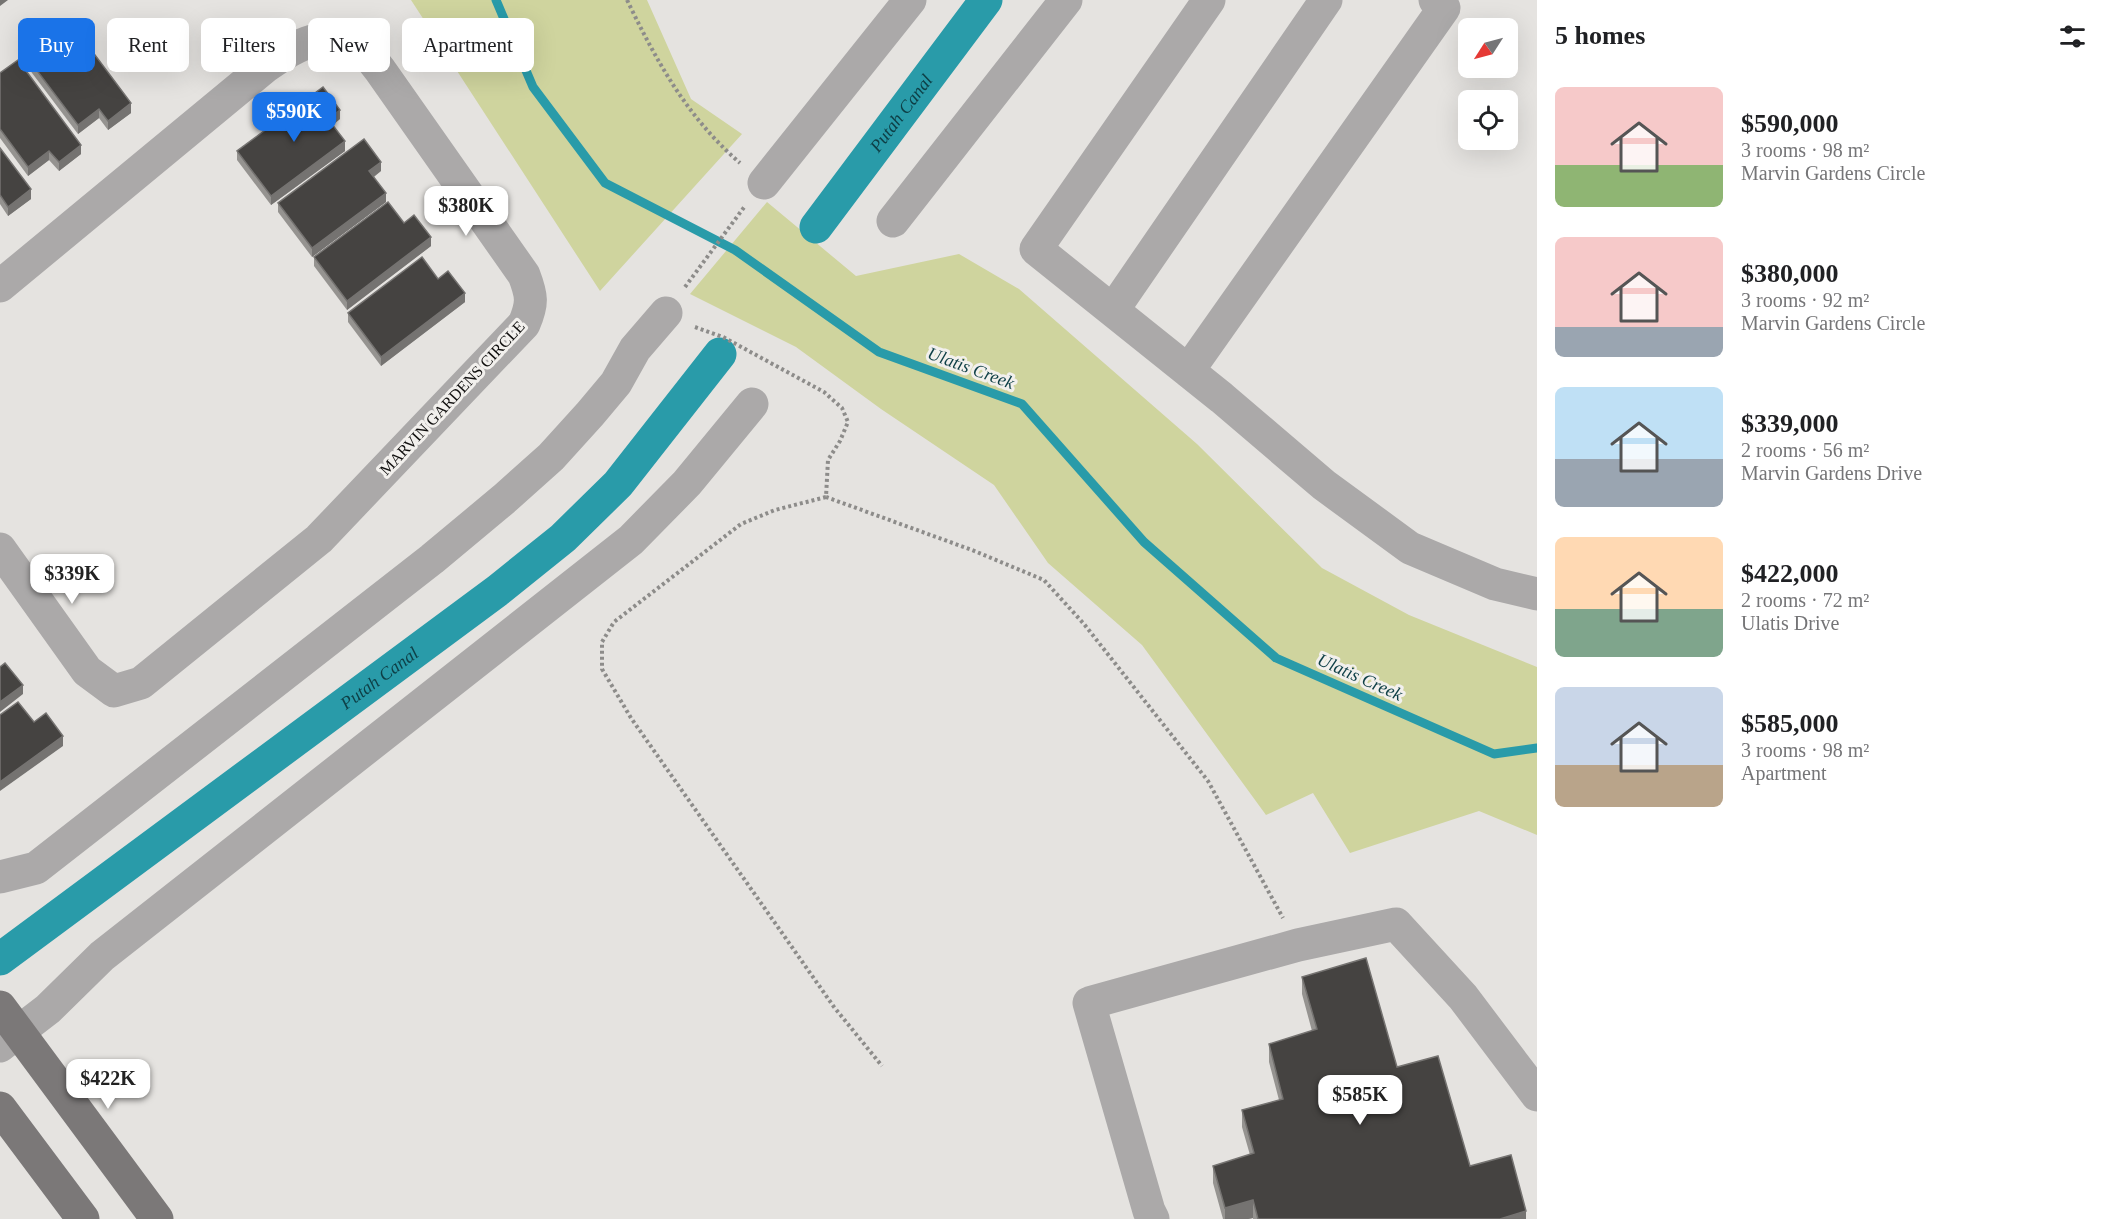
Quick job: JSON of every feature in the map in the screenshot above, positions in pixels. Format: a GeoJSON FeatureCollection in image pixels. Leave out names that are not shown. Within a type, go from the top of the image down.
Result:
{"type":"FeatureCollection","features":[{"type":"Feature","properties":{"kind":"main road"},"geometry":{"type":"LineString","coordinates":[[6,1028],[157,1219]]}},
{"type":"Feature","properties":{"kind":"main road"},"geometry":{"type":"LineString","coordinates":[[0,1108],[83,1219]]}},
{"type":"Feature","properties":{"kind":"street"},"geometry":{"type":"LineString","coordinates":[[757,191],[910,0]]}},
{"type":"Feature","properties":{"kind":"street"},"geometry":{"type":"LineString","coordinates":[[893,221],[1066,0]]}},
{"type":"Feature","properties":{"kind":"street"},"geometry":{"type":"LineString","coordinates":[[1209,0],[1036,249],[1188,371],[1324,485],[1410,548],[1495,584],[1537,594]]}},
{"type":"Feature","properties":{"kind":"street"},"geometry":{"type":"LineString","coordinates":[[1113,310],[1326,0]]}},
{"type":"Feature","properties":{"kind":"street"},"geometry":{"type":"LineString","coordinates":[[1188,371],[1446,3]]}},
{"type":"Feature","properties":{"kind":"street","name":"MARVIN GARDENS CIRCLE"},"geometry":{"type":"LineString","coordinates":[[0,286],[265,67],[291,49],[314,39],[336,39],[362,50],[380,70],[524,275],[530,291],[531,306],[524,324],[319,539],[141,683],[114,691],[87,671],[0,549]]}},
{"type":"Feature","properties":{"kind":"street"},"geometry":{"type":"LineString","coordinates":[[0,876],[36,868],[423,567],[504,499],[551,457],[590,414],[616,383],[635,350],[672,305]]}},
{"type":"Feature","properties":{"kind":"street"},"geometry":{"type":"LineString","coordinates":[[6,1028],[48,1010],[102,956],[631,540],[687,483],[752,404]]}},
{"type":"Feature","properties":{"kind":"street"},"geometry":{"type":"LineString","coordinates":[[1153,1219],[1089,1003],[1298,945],[1396,924],[1463,997],[1537,1095]]}},
{"type":"Feature","properties":{"kind":"path"},"geometry":{"type":"LineString","coordinates":[[627,0],[653,54],[681,98],[757,191],[672,305],[681,322],[733,342],[824,392],[842,408],[848,422],[828,460],[826,497]]}},
{"type":"Feature","properties":{"kind":"path"},"geometry":{"type":"LineString","coordinates":[[882,1066],[834,1007],[631,718],[602,669],[602,642],[614,622],[741,524],[775,510],[826,497],[972,550],[1044,580],[1084,624],[1208,780],[1298,945]]}},
{"type":"Feature","properties":{"kind":"green space"},"geometry":{"type":"Polygon","coordinates":[[[411,0],[647,0],[691,99],[742,134],[600,291],[458,72],[534,72],[534,18],[423,18],[411,0]]]}},
{"type":"Feature","properties":{"kind":"green space"},"geometry":{"type":"Polygon","coordinates":[[[767,202],[856,276],[959,254],[1019,289],[1197,444],[1322,568],[1409,615],[1537,667],[1537,835],[1479,811],[1350,853],[1313,793],[1266,815],[1142,645],[1048,563],[994,485],[881,409],[796,347],[690,294],[767,202]]]}},
{"type":"Feature","properties":{"kind":"building"},"geometry":{"type":"Polygon","coordinates":[[[95,55],[131,103],[108,121],[99,109],[78,125],[38,72],[95,72],[95,55]]]}},
{"type":"Feature","properties":{"kind":"building"},"geometry":{"type":"Polygon","coordinates":[[[18,60],[18,72],[27,72],[81,145],[59,162],[49,151],[28,167],[0,129],[0,73],[18,60]]]}},
{"type":"Feature","properties":{"kind":"building"},"geometry":{"type":"Polygon","coordinates":[[[323,87],[340,110],[328,119],[345,141],[271,196],[237,151],[323,87]]]}},
{"type":"Feature","properties":{"kind":"building"},"geometry":{"type":"Polygon","coordinates":[[[364,139],[381,162],[369,171],[386,193],[312,248],[278,203],[364,139]]]}},
{"type":"Feature","properties":{"kind":"building"},"geometry":{"type":"Polygon","coordinates":[[[0,148],[31,189],[8,207],[0,195],[0,148]]]}},
{"type":"Feature","properties":{"kind":"building"},"geometry":{"type":"Polygon","coordinates":[[[388,202],[404,223],[414,215],[431,237],[347,301],[314,257],[388,202]]]}},
{"type":"Feature","properties":{"kind":"building"},"geometry":{"type":"Polygon","coordinates":[[[422,257],[438,279],[448,271],[465,293],[381,357],[348,313],[422,257]]]}},
{"type":"Feature","properties":{"kind":"building"},"geometry":{"type":"Polygon","coordinates":[[[5,663],[23,685],[0,702],[0,667],[5,663]]]}},
{"type":"Feature","properties":{"kind":"building"},"geometry":{"type":"Polygon","coordinates":[[[18,702],[34,722],[46,713],[63,736],[0,782],[0,715],[18,702]]]}},
{"type":"Feature","properties":{"kind":"building"},"geometry":{"type":"Polygon","coordinates":[[[1366,958],[1397,1067],[1438,1056],[1470,1166],[1511,1155],[1526,1211],[1500,1219],[1258,1219],[1253,1200],[1225,1208],[1213,1166],[1254,1153],[1242,1110],[1283,1099],[1269,1044],[1317,1029],[1302,977],[1366,958]]]}},
{"type":"Feature","properties":{"kind":"waterway","name":"Ulatis Creek"},"geometry":{"type":"LineString","coordinates":[[496,0],[533,87],[605,183],[735,250],[879,352],[1022,404],[1144,542],[1276,658],[1494,754],[1537,748]]}},
{"type":"Feature","properties":{"kind":"waterway","name":"Putah Canal"},"geometry":{"type":"LineString","coordinates":[[816,227],[986,0]]}},
{"type":"Feature","properties":{"kind":"waterway","name":"Putah Canal"},"geometry":{"type":"LineString","coordinates":[[0,959],[497,591],[563,538],[618,484],[720,354]]}}]}
